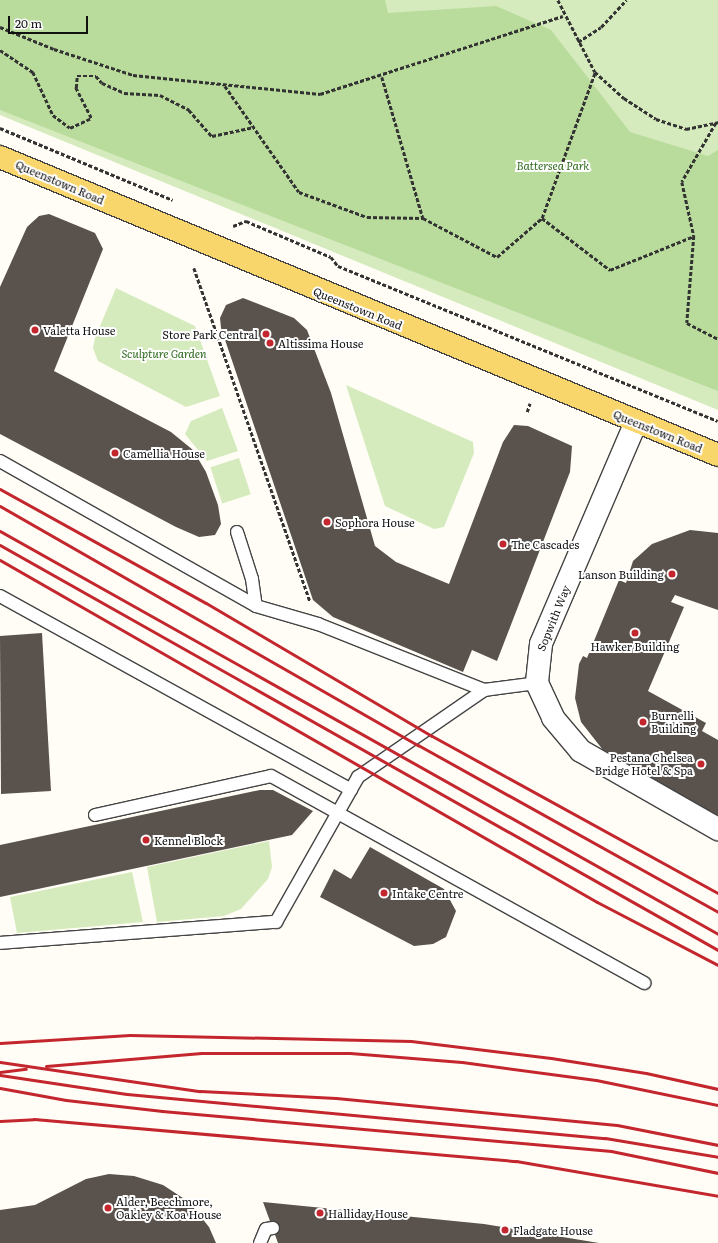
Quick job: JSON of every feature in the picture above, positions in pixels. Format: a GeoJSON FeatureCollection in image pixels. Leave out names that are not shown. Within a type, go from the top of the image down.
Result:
{"type":"FeatureCollection","features":[{"type":"Feature","properties":{"kind":"main road","name":"Queenstown Road"},"geometry":{"type":"LineString","coordinates":[[0,157],[718,455]]}},
{"type":"Feature","properties":{"kind":"street","name":"Sopwith Way"},"geometry":{"type":"LineString","coordinates":[[536,683],[541,644],[636,422]]}},
{"type":"Feature","properties":{"kind":"street"},"geometry":{"type":"LineString","coordinates":[[536,683],[553,718],[581,751],[718,829]]}},
{"type":"Feature","properties":{"kind":"lane"},"geometry":{"type":"LineString","coordinates":[[0,461],[256,606],[318,624],[484,690]]}},
{"type":"Feature","properties":{"kind":"lane"},"geometry":{"type":"LineString","coordinates":[[237,532],[252,579],[256,606]]}},
{"type":"Feature","properties":{"kind":"lane"},"geometry":{"type":"LineString","coordinates":[[0,596],[350,790]]}},
{"type":"Feature","properties":{"kind":"lane"},"geometry":{"type":"LineString","coordinates":[[0,943],[276,922],[358,777],[484,690],[536,683]]}},
{"type":"Feature","properties":{"kind":"lane"},"geometry":{"type":"LineString","coordinates":[[95,815],[272,776],[645,983]]}},
{"type":"Feature","properties":{"kind":"lane"},"geometry":{"type":"LineString","coordinates":[[260,1243],[266,1229],[273,1228]]}},
{"type":"Feature","properties":{"kind":"path"},"geometry":{"type":"LineString","coordinates":[[558,0],[564,16],[595,72],[640,110],[670,125],[686,129],[717,122]]}},
{"type":"Feature","properties":{"kind":"path"},"geometry":{"type":"LineString","coordinates":[[578,42],[601,27],[626,0]]}},
{"type":"Feature","properties":{"kind":"path"},"geometry":{"type":"LineString","coordinates":[[0,27],[54,49],[133,75],[225,86],[320,94],[382,77],[564,16]]}},
{"type":"Feature","properties":{"kind":"path"},"geometry":{"type":"LineString","coordinates":[[0,50],[33,72],[53,115],[70,128],[91,118],[76,88],[77,76],[96,76],[102,83],[124,94],[160,95],[189,110],[212,136],[254,127]]}},
{"type":"Feature","properties":{"kind":"path"},"geometry":{"type":"LineString","coordinates":[[225,86],[300,192],[367,217],[423,218],[497,257],[542,218],[595,72]]}},
{"type":"Feature","properties":{"kind":"path"},"geometry":{"type":"LineString","coordinates":[[382,77],[423,218]]}},
{"type":"Feature","properties":{"kind":"path"},"geometry":{"type":"LineString","coordinates":[[717,122],[682,182],[694,236],[687,323],[718,339]]}},
{"type":"Feature","properties":{"kind":"path"},"geometry":{"type":"LineString","coordinates":[[0,128],[176,201]]}},
{"type":"Feature","properties":{"kind":"path"},"geometry":{"type":"LineString","coordinates":[[542,218],[610,270],[694,236]]}},
{"type":"Feature","properties":{"kind":"path"},"geometry":{"type":"LineString","coordinates":[[226,223],[233,226],[246,221],[334,262],[718,421]]}},
{"type":"Feature","properties":{"kind":"path"},"geometry":{"type":"LineString","coordinates":[[194,268],[318,624]]}},
{"type":"Feature","properties":{"kind":"path"},"geometry":{"type":"LineString","coordinates":[[526,412],[530,403]]}},
{"type":"Feature","properties":{"kind":"green space","name":"Battersea Park"},"geometry":{"type":"Polygon","coordinates":[[[0,0],[718,0],[718,410],[0,115],[0,0]]]}},
{"type":"Feature","properties":{"kind":"green space","name":"Battersea Park"},"geometry":{"type":"Polygon","coordinates":[[[0,0],[385,0],[388,13],[496,6],[551,30],[630,132],[708,156],[718,150],[718,391],[0,110],[0,0]]]}},
{"type":"Feature","properties":{"kind":"green space","name":"Sculpture Garden"},"geometry":{"type":"Polygon","coordinates":[[[116,288],[195,326],[220,396],[186,407],[98,361],[93,348],[95,338],[116,288]]]}},
{"type":"Feature","properties":{"kind":"green space"},"geometry":{"type":"Polygon","coordinates":[[[346,385],[473,442],[474,453],[444,527],[434,529],[385,506],[346,385]]]}},
{"type":"Feature","properties":{"kind":"green space"},"geometry":{"type":"Polygon","coordinates":[[[222,408],[238,451],[207,461],[185,434],[191,421],[222,408]]]}},
{"type":"Feature","properties":{"kind":"green space"},"geometry":{"type":"Polygon","coordinates":[[[239,458],[251,494],[222,503],[210,467],[239,458]]]}},
{"type":"Feature","properties":{"kind":"green space"},"geometry":{"type":"Polygon","coordinates":[[[269,841],[272,867],[268,879],[241,909],[224,916],[157,922],[147,867],[269,841]]]}},
{"type":"Feature","properties":{"kind":"green space"},"geometry":{"type":"Polygon","coordinates":[[[132,872],[143,922],[17,933],[10,897],[132,872]]]}},
{"type":"Feature","properties":{"kind":"building"},"geometry":{"type":"Polygon","coordinates":[[[49,214],[95,233],[103,249],[54,371],[171,432],[193,450],[206,472],[218,505],[221,524],[215,535],[199,537],[176,527],[0,434],[0,287],[27,227],[39,216],[49,214]]]}},
{"type":"Feature","properties":{"kind":"building"},"geometry":{"type":"Polygon","coordinates":[[[243,298],[294,318],[307,330],[331,393],[375,546],[396,562],[449,584],[503,442],[514,425],[528,426],[572,446],[570,472],[497,661],[472,650],[463,672],[333,617],[313,600],[221,328],[220,318],[226,305],[243,298]]]}},
{"type":"Feature","properties":{"kind":"building"},"geometry":{"type":"Polygon","coordinates":[[[690,530],[718,533],[718,610],[675,595],[671,602],[684,607],[648,691],[706,723],[702,731],[718,740],[718,816],[603,750],[581,722],[575,698],[579,664],[583,656],[587,658],[619,580],[626,583],[633,561],[652,544],[690,530]]]}},
{"type":"Feature","properties":{"kind":"building"},"geometry":{"type":"Polygon","coordinates":[[[42,633],[51,791],[1,794],[0,636],[42,633]]]}},
{"type":"Feature","properties":{"kind":"building","name":"Kennel Block"},"geometry":{"type":"Polygon","coordinates":[[[260,790],[273,790],[313,811],[292,835],[0,897],[0,845],[260,790]]]}},
{"type":"Feature","properties":{"kind":"building","name":"Intake Centre"},"geometry":{"type":"Polygon","coordinates":[[[370,847],[444,889],[456,911],[446,937],[433,944],[414,946],[320,897],[334,869],[351,879],[370,847]]]}},
{"type":"Feature","properties":{"kind":"building","name":"Alder, Beechmore, Oakley & Koa House"},"geometry":{"type":"Polygon","coordinates":[[[109,1174],[134,1176],[163,1185],[189,1202],[209,1227],[216,1243],[0,1243],[0,1210],[35,1205],[86,1179],[109,1174]]]}},
{"type":"Feature","properties":{"kind":"building","name":"Halliday House"},"geometry":{"type":"Polygon","coordinates":[[[263,1202],[484,1224],[599,1243],[278,1243],[263,1202]]]}},
{"type":"Feature","properties":{"kind":"railway"},"geometry":{"type":"LineString","coordinates":[[0,489],[206,603],[432,736],[718,893]]}},
{"type":"Feature","properties":{"kind":"railway"},"geometry":{"type":"LineString","coordinates":[[0,506],[418,745],[718,912]]}},
{"type":"Feature","properties":{"kind":"railway"},"geometry":{"type":"LineString","coordinates":[[0,531],[718,934]]}},
{"type":"Feature","properties":{"kind":"railway"},"geometry":{"type":"LineString","coordinates":[[0,545],[718,950]]}},
{"type":"Feature","properties":{"kind":"railway"},"geometry":{"type":"LineString","coordinates":[[0,560],[597,902],[718,965]]}},
{"type":"Feature","properties":{"kind":"railway"},"geometry":{"type":"LineString","coordinates":[[0,1043],[130,1035],[411,1041],[551,1058],[646,1073],[718,1089]]}},
{"type":"Feature","properties":{"kind":"railway"},"geometry":{"type":"LineString","coordinates":[[46,1066],[201,1053],[350,1053],[462,1062],[596,1080],[718,1105]]}},
{"type":"Feature","properties":{"kind":"railway"},"geometry":{"type":"LineString","coordinates":[[0,1062],[200,1091],[336,1098],[617,1125],[718,1145]]}},
{"type":"Feature","properties":{"kind":"railway"},"geometry":{"type":"LineString","coordinates":[[0,1072],[26,1069]]}},
{"type":"Feature","properties":{"kind":"railway"},"geometry":{"type":"LineString","coordinates":[[0,1075],[127,1094],[605,1138],[718,1157]]}},
{"type":"Feature","properties":{"kind":"railway"},"geometry":{"type":"LineString","coordinates":[[0,1088],[66,1100],[162,1111],[611,1151],[718,1173]]}},
{"type":"Feature","properties":{"kind":"railway"},"geometry":{"type":"LineString","coordinates":[[0,1121],[34,1119],[516,1161],[718,1196]]}},
{"type":"Feature","properties":{"kind":"place","name":"Valetta House"},"geometry":{"type":"Point","coordinates":[35,330]}},
{"type":"Feature","properties":{"kind":"place","name":"Store Park Central"},"geometry":{"type":"Point","coordinates":[266,334]}},
{"type":"Feature","properties":{"kind":"place","name":"Altissima House"},"geometry":{"type":"Point","coordinates":[270,343]}},
{"type":"Feature","properties":{"kind":"place","name":"Camellia House"},"geometry":{"type":"Point","coordinates":[115,453]}},
{"type":"Feature","properties":{"kind":"place","name":"Sophora House"},"geometry":{"type":"Point","coordinates":[327,522]}},
{"type":"Feature","properties":{"kind":"place","name":"The Cascades"},"geometry":{"type":"Point","coordinates":[503,544]}},
{"type":"Feature","properties":{"kind":"place","name":"Lanson Building"},"geometry":{"type":"Point","coordinates":[672,574]}},
{"type":"Feature","properties":{"kind":"place","name":"Hawker Building"},"geometry":{"type":"Point","coordinates":[635,633]}},
{"type":"Feature","properties":{"kind":"place","name":"Burnelli Building"},"geometry":{"type":"Point","coordinates":[643,722]}},
{"type":"Feature","properties":{"kind":"place","name":"Pestana Chelsea Bridge Hotel & Spa"},"geometry":{"type":"Point","coordinates":[701,764]}},
{"type":"Feature","properties":{"kind":"place","name":"Kennel Block"},"geometry":{"type":"Point","coordinates":[146,840]}},
{"type":"Feature","properties":{"kind":"place","name":"Intake Centre"},"geometry":{"type":"Point","coordinates":[384,893]}},
{"type":"Feature","properties":{"kind":"place","name":"Alder, Beechmore, Oakley & Koa House"},"geometry":{"type":"Point","coordinates":[108,1208]}},
{"type":"Feature","properties":{"kind":"place","name":"Halliday House"},"geometry":{"type":"Point","coordinates":[320,1213]}},
{"type":"Feature","properties":{"kind":"place","name":"Fladgate House"},"geometry":{"type":"Point","coordinates":[505,1230]}}]}
